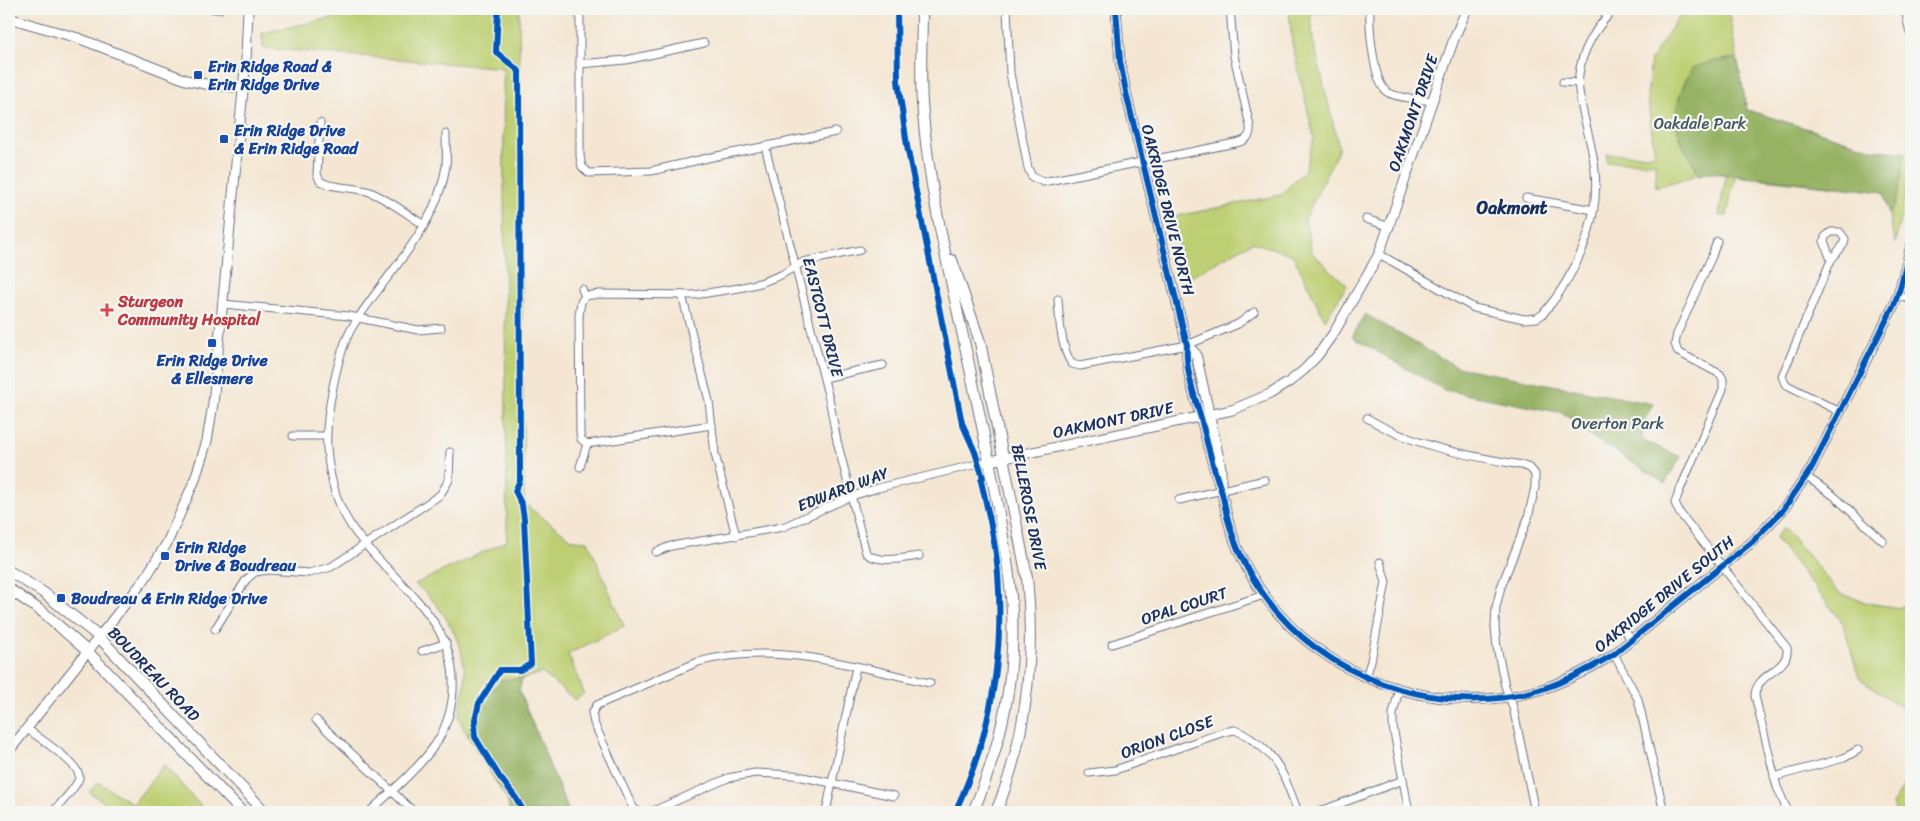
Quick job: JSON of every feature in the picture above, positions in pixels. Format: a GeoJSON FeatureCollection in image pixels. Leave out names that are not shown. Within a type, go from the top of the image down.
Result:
{"type":"FeatureCollection","features":[{"type":"Feature","properties":{"kind":"main road","name":"BELLEROSE DRIVE"},"geometry":{"type":"LineString","coordinates":[[922,9],[922,102],[936,212],[990,461],[1011,582],[1012,649],[1005,713],[992,763],[973,812]]}},
{"type":"Feature","properties":{"kind":"main road","name":"BELLEROSE DRIVE"},"geometry":{"type":"LineString","coordinates":[[936,212],[980,342],[1027,576],[1030,645],[1027,692],[1019,740],[996,812]]}},
{"type":"Feature","properties":{"kind":"main road","name":"BOUDREAU ROAD"},"geometry":{"type":"LineString","coordinates":[[9,571],[44,592],[98,636],[265,812]]}},
{"type":"Feature","properties":{"kind":"main road","name":"BOUDREAU ROAD"},"geometry":{"type":"LineString","coordinates":[[9,589],[44,613],[87,651],[242,812]]}},
{"type":"Feature","properties":{"kind":"street"},"geometry":{"type":"LineString","coordinates":[[214,9],[220,9]]}},
{"type":"Feature","properties":{"kind":"street"},"geometry":{"type":"LineString","coordinates":[[9,751],[144,580],[175,528],[194,482],[207,441],[213,404],[244,88],[248,9]]}},
{"type":"Feature","properties":{"kind":"street"},"geometry":{"type":"LineString","coordinates":[[580,9],[580,156],[582,167],[589,173],[651,171],[836,132]]}},
{"type":"Feature","properties":{"kind":"street"},"geometry":{"type":"LineString","coordinates":[[1007,9],[1011,79],[1028,168],[1032,176],[1038,181],[1048,181],[1240,142],[1250,135],[1249,122],[1233,48],[1230,9]]}},
{"type":"Feature","properties":{"kind":"street","name":"OAKRIDGE DRIVE NORTH"},"geometry":{"type":"LineString","coordinates":[[1116,9],[1122,71],[1187,344],[1186,356],[1205,416]]}},
{"type":"Feature","properties":{"kind":"street"},"geometry":{"type":"LineString","coordinates":[[1370,9],[1371,41],[1383,88],[1390,94],[1433,101]]}},
{"type":"Feature","properties":{"kind":"street","name":"OAKMONT DRIVE"},"geometry":{"type":"LineString","coordinates":[[990,461],[1232,410],[1264,397],[1289,382],[1304,370],[1332,335],[1379,254],[1455,36],[1467,9]]}},
{"type":"Feature","properties":{"kind":"street"},"geometry":{"type":"LineString","coordinates":[[1379,254],[1474,308],[1534,319],[1540,317],[1574,268],[1589,232],[1594,210],[1596,184],[1594,159],[1579,96],[1578,83],[1584,56],[1592,37],[1601,22],[1614,9]]}},
{"type":"Feature","properties":{"kind":"street"},"geometry":{"type":"LineString","coordinates":[[1906,9],[1911,33]]}},
{"type":"Feature","properties":{"kind":"street"},"geometry":{"type":"LineString","coordinates":[[9,18],[78,38],[178,78],[210,85],[244,88]]}},
{"type":"Feature","properties":{"kind":"street"},"geometry":{"type":"LineString","coordinates":[[580,64],[626,60],[704,43]]}},
{"type":"Feature","properties":{"kind":"street"},"geometry":{"type":"LineString","coordinates":[[1563,82],[1578,83]]}},
{"type":"Feature","properties":{"kind":"street"},"geometry":{"type":"LineString","coordinates":[[320,123],[317,174],[320,181],[326,185],[355,188],[370,192],[424,225]]}},
{"type":"Feature","properties":{"kind":"street"},"geometry":{"type":"LineString","coordinates":[[370,812],[392,792],[429,752],[438,739],[448,719],[452,703],[454,674],[446,643],[438,626],[426,610],[366,545],[345,515],[338,499],[329,466],[326,436],[332,393],[350,332],[434,208],[443,182],[446,134]]}},
{"type":"Feature","properties":{"kind":"street","name":"EASTCOTT DRIVE"},"geometry":{"type":"LineString","coordinates":[[765,146],[867,555],[885,559],[920,556]]}},
{"type":"Feature","properties":{"kind":"street"},"geometry":{"type":"LineString","coordinates":[[1526,198],[1594,210]]}},
{"type":"Feature","properties":{"kind":"street"},"geometry":{"type":"LineString","coordinates":[[1366,219],[1390,227]]}},
{"type":"Feature","properties":{"kind":"street"},"geometry":{"type":"LineString","coordinates":[[1717,240],[1712,256],[1677,334],[1675,344],[1679,353],[1720,374],[1723,379],[1723,389],[1675,503],[1679,512],[1787,648],[1788,654],[1784,662],[1760,681],[1755,692],[1774,777],[1779,794],[1788,812]]}},
{"type":"Feature","properties":{"kind":"street","name":"OAKRIDGE DRIVE SOUTH"},"geometry":{"type":"LineString","coordinates":[[1205,416],[1213,469],[1222,489],[1234,538],[1264,595],[1295,630],[1314,646],[1334,660],[1366,677],[1399,689],[1430,696],[1458,699],[1509,696],[1542,689],[1567,680],[1598,665],[1614,654],[1752,542],[1783,510],[1807,478],[1898,295],[1911,246]]}},
{"type":"Feature","properties":{"kind":"street"},"geometry":{"type":"LineString","coordinates":[[712,425],[587,444],[581,439],[579,315],[581,302],[586,296],[599,294],[700,294],[755,284],[781,275],[803,262],[860,250]]}},
{"type":"Feature","properties":{"kind":"street"},"geometry":{"type":"LineString","coordinates":[[1831,260],[1782,376],[1784,384],[1840,412]]}},
{"type":"Feature","properties":{"kind":"street"},"geometry":{"type":"LineString","coordinates":[[582,289],[586,296]]}},
{"type":"Feature","properties":{"kind":"street"},"geometry":{"type":"LineString","coordinates":[[682,295],[709,401],[716,454],[736,536]]}},
{"type":"Feature","properties":{"kind":"street"},"geometry":{"type":"LineString","coordinates":[[1898,295],[1911,300]]}},
{"type":"Feature","properties":{"kind":"street"},"geometry":{"type":"LineString","coordinates":[[1058,299],[1059,316],[1066,352],[1070,361],[1076,366],[1085,366],[1187,344],[1238,324],[1254,312]]}},
{"type":"Feature","properties":{"kind":"street"},"geometry":{"type":"LineString","coordinates":[[223,304],[358,318],[418,330],[441,328]]}},
{"type":"Feature","properties":{"kind":"street"},"geometry":{"type":"LineString","coordinates":[[824,378],[883,365]]}},
{"type":"Feature","properties":{"kind":"street"},"geometry":{"type":"LineString","coordinates":[[1367,418],[1387,430],[1434,448],[1521,465],[1530,468],[1535,474],[1535,487],[1526,527],[1505,577],[1496,607],[1495,627],[1497,647],[1513,707],[1535,812]]}},
{"type":"Feature","properties":{"kind":"street"},"geometry":{"type":"LineString","coordinates":[[293,436],[326,436]]}},
{"type":"Feature","properties":{"kind":"street"},"geometry":{"type":"LineString","coordinates":[[580,467],[587,444]]}},
{"type":"Feature","properties":{"kind":"street"},"geometry":{"type":"LineString","coordinates":[[215,629],[246,580],[255,572],[265,570],[298,573],[318,572],[337,564],[440,495],[449,480],[450,452]]}},
{"type":"Feature","properties":{"kind":"street","name":"EDWARD WAY"},"geometry":{"type":"LineString","coordinates":[[656,552],[671,546],[783,527],[852,496],[900,482],[990,461]]}},
{"type":"Feature","properties":{"kind":"street"},"geometry":{"type":"LineString","coordinates":[[1807,478],[1834,496],[1882,541]]}},
{"type":"Feature","properties":{"kind":"street"},"geometry":{"type":"LineString","coordinates":[[1179,500],[1265,480]]}},
{"type":"Feature","properties":{"kind":"street"},"geometry":{"type":"LineString","coordinates":[[1366,677],[1371,661],[1386,582],[1380,562]]}},
{"type":"Feature","properties":{"kind":"street","name":"OPAL COURT"},"geometry":{"type":"LineString","coordinates":[[1112,644],[1264,595]]}},
{"type":"Feature","properties":{"kind":"street","name":"OAKRIDGE DRIVE SOUTH"},"geometry":{"type":"LineString","coordinates":[[1621,626],[1632,640]]}},
{"type":"Feature","properties":{"kind":"street"},"geometry":{"type":"LineString","coordinates":[[422,651],[446,643]]}},
{"type":"Feature","properties":{"kind":"street"},"geometry":{"type":"LineString","coordinates":[[640,812],[635,810],[631,804],[594,723],[592,712],[597,705],[684,667],[713,658],[751,653],[786,654],[930,683]]}},
{"type":"Feature","properties":{"kind":"street"},"geometry":{"type":"LineString","coordinates":[[1614,654],[1638,699],[1664,812]]}},
{"type":"Feature","properties":{"kind":"street"},"geometry":{"type":"LineString","coordinates":[[826,812],[856,667]]}},
{"type":"Feature","properties":{"kind":"street"},"geometry":{"type":"LineString","coordinates":[[1399,689],[1392,727],[1410,812]]}},
{"type":"Feature","properties":{"kind":"street"},"geometry":{"type":"LineString","coordinates":[[316,720],[414,812]]}},
{"type":"Feature","properties":{"kind":"street"},"geometry":{"type":"LineString","coordinates":[[26,728],[71,763],[78,772],[79,778],[76,783],[53,812]]}},
{"type":"Feature","properties":{"kind":"street","name":"ORION CLOSE"},"geometry":{"type":"LineString","coordinates":[[1089,772],[1115,770],[1234,730],[1251,738],[1271,754],[1284,778],[1298,812]]}},
{"type":"Feature","properties":{"kind":"street"},"geometry":{"type":"LineString","coordinates":[[1774,777],[1844,758],[1858,750]]}},
{"type":"Feature","properties":{"kind":"street"},"geometry":{"type":"LineString","coordinates":[[651,812],[713,784],[739,775],[778,773],[894,796]]}},
{"type":"Feature","properties":{"kind":"street"},"geometry":{"type":"LineString","coordinates":[[1318,812],[1403,780]]}},
{"type":"Feature","properties":{"kind":"green space"},"geometry":{"type":"Polygon","coordinates":[[[373,9],[519,9],[524,504],[573,540],[588,541],[624,626],[568,654],[584,693],[575,700],[542,673],[522,679],[519,691],[569,812],[509,812],[508,801],[473,745],[459,718],[465,680],[464,666],[457,639],[444,615],[415,584],[507,541],[503,68],[263,48],[262,33],[373,9]]]}},
{"type":"Feature","properties":{"kind":"green space"},"geometry":{"type":"Polygon","coordinates":[[[1289,9],[1359,9],[1360,13],[1311,13],[1313,40],[1339,148],[1305,219],[1312,253],[1347,285],[1325,320],[1293,255],[1252,242],[1186,280],[1172,217],[1281,195],[1305,170],[1314,138],[1292,43],[1289,9]]]}},
{"type":"Feature","properties":{"kind":"green space","name":"Oakdale Park"},"geometry":{"type":"Polygon","coordinates":[[[1683,9],[1728,9],[1747,110],[1876,150],[1911,153],[1911,167],[1895,244],[1884,192],[1735,176],[1727,216],[1719,215],[1726,175],[1708,172],[1656,187],[1655,163],[1606,162],[1607,154],[1655,155],[1647,96],[1651,60],[1683,9]]]}},
{"type":"Feature","properties":{"kind":"green space","name":"Oakdale Park"},"geometry":{"type":"Polygon","coordinates":[[[1737,58],[1747,110],[1876,150],[1905,153],[1897,199],[1889,215],[1884,192],[1708,172],[1699,175],[1678,131],[1676,112],[1680,94],[1692,68],[1714,61],[1737,58]]]}},
{"type":"Feature","properties":{"kind":"green space","name":"Overton Park"},"geometry":{"type":"Polygon","coordinates":[[[1365,314],[1457,367],[1653,404],[1645,419],[1642,440],[1681,457],[1665,483],[1594,438],[1563,413],[1444,390],[1352,337],[1365,314]]]}},
{"type":"Feature","properties":{"kind":"green space"},"geometry":{"type":"Polygon","coordinates":[[[1784,527],[1839,593],[1868,603],[1899,608],[1911,598],[1911,714],[1859,678],[1843,623],[1775,538],[1784,527]]]}},
{"type":"Feature","properties":{"kind":"green space"},"geometry":{"type":"Polygon","coordinates":[[[522,678],[519,691],[569,812],[509,812],[508,801],[468,735],[485,699],[501,680],[522,678]]]}},
{"type":"Feature","properties":{"kind":"green space"},"geometry":{"type":"Polygon","coordinates":[[[164,765],[206,812],[119,812],[89,792],[98,782],[133,804],[164,765]]]}},
{"type":"Feature","properties":{"kind":"green space"},"geometry":{"type":"Polygon","coordinates":[[[1911,775],[1911,812],[1895,812],[1892,804],[1911,775]]]}},
{"type":"Feature","properties":{"kind":"cycle path"},"geometry":{"type":"LineString","coordinates":[[498,9],[496,52],[519,71],[520,480],[515,491],[522,505],[524,519],[531,664],[520,670],[500,670],[479,703],[474,725],[475,737],[524,812]]}},
{"type":"Feature","properties":{"kind":"cycle path"},"geometry":{"type":"LineString","coordinates":[[897,9],[898,81],[907,146],[962,423],[975,452],[983,478],[981,481],[994,539],[998,574],[999,636],[992,697],[977,756],[955,812]]}},
{"type":"Feature","properties":{"kind":"cycle path"},"geometry":{"type":"LineString","coordinates":[[1116,9],[1120,61],[1127,97],[1187,345],[1187,363],[1191,382],[1234,540],[1258,587],[1288,624],[1317,649],[1349,669],[1383,684],[1420,694],[1457,699],[1495,698],[1532,692],[1554,685],[1585,671],[1614,654],[1752,542],[1783,510],[1811,469],[1894,305],[1911,246]]}},
{"type":"Feature","properties":{"kind":"place","name":"Erin Ridge Road & Erin Ridge Drive"},"geometry":{"type":"Point","coordinates":[198,75]}},
{"type":"Feature","properties":{"kind":"place","name":"Erin Ridge Drive & Erin Ridge Road"},"geometry":{"type":"Point","coordinates":[224,139]}},
{"type":"Feature","properties":{"kind":"place","name":"Sturgeon Community Hospital"},"geometry":{"type":"Point","coordinates":[107,310]}},
{"type":"Feature","properties":{"kind":"place","name":"Erin Ridge Drive & Ellesmere"},"geometry":{"type":"Point","coordinates":[212,343]}},
{"type":"Feature","properties":{"kind":"place","name":"Erin Ridge Drive & Boudreau"},"geometry":{"type":"Point","coordinates":[165,556]}},
{"type":"Feature","properties":{"kind":"place","name":"Boudreau & Erin Ridge Drive"},"geometry":{"type":"Point","coordinates":[61,598]}},
{"type":"Feature","properties":{"kind":"district","name":"Oakmont"},"geometry":{"type":"Point","coordinates":[1512,208]}}]}
